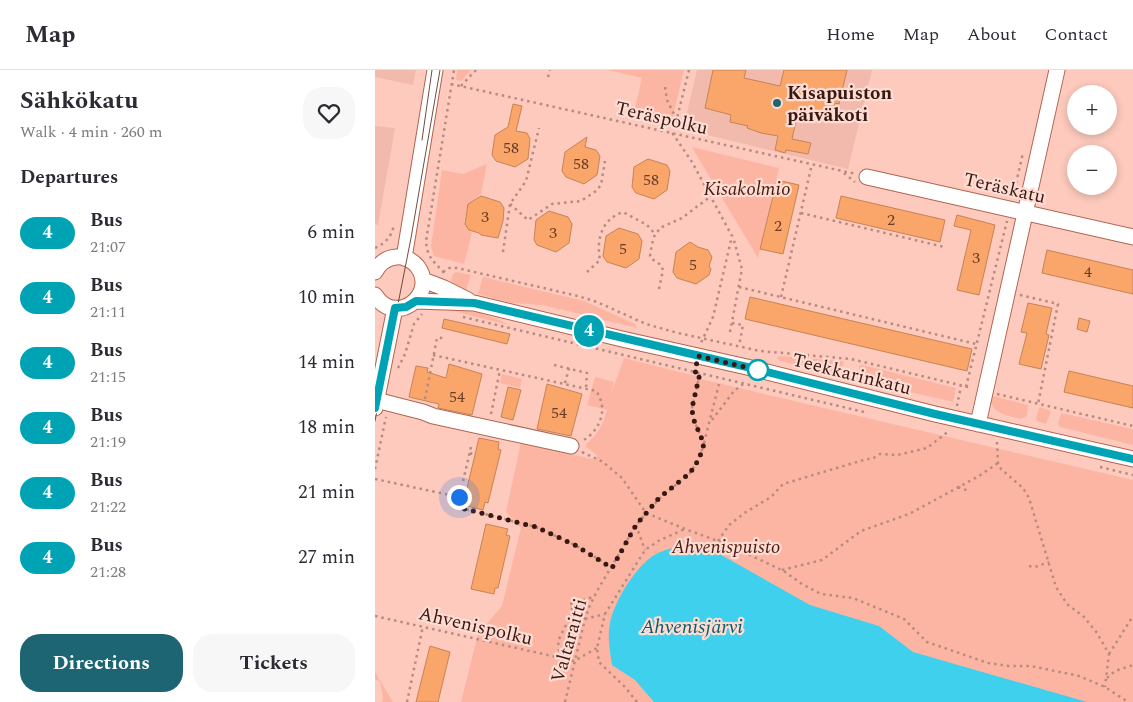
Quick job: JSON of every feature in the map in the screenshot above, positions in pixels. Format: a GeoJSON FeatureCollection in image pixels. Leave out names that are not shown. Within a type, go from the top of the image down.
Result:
{"type":"FeatureCollection","features":[{"type":"Feature","properties":{"kind":"street"},"geometry":{"type":"LineString","coordinates":[[404,258],[435,70]]}},
{"type":"Feature","properties":{"kind":"street"},"geometry":{"type":"LineString","coordinates":[[978,424],[1057,70]]}},
{"type":"Feature","properties":{"kind":"street","name":"Teräskatu"},"geometry":{"type":"LineString","coordinates":[[867,176],[1133,237]]}},
{"type":"Feature","properties":{"kind":"street"},"geometry":{"type":"LineString","coordinates":[[375,295],[386,306],[395,308],[406,307],[416,301],[423,280],[421,270],[414,262],[404,258],[386,259],[376,267]]}},
{"type":"Feature","properties":{"kind":"street","name":"Teekkarinkatu"},"geometry":{"type":"LineString","coordinates":[[423,280],[474,303]]}},
{"type":"Feature","properties":{"kind":"street","name":"Teekkarinkatu"},"geometry":{"type":"LineString","coordinates":[[416,301],[474,303],[978,424],[1133,459]]}},
{"type":"Feature","properties":{"kind":"street"},"geometry":{"type":"LineString","coordinates":[[395,308],[375,405],[423,412],[433,416],[571,446]]}},
{"type":"Feature","properties":{"kind":"path"},"geometry":{"type":"LineString","coordinates":[[426,242],[453,70]]}},
{"type":"Feature","properties":{"kind":"path"},"geometry":{"type":"LineString","coordinates":[[461,86],[476,70]]}},
{"type":"Feature","properties":{"kind":"path"},"geometry":{"type":"LineString","coordinates":[[548,76],[550,70]]}},
{"type":"Feature","properties":{"kind":"path"},"geometry":{"type":"LineString","coordinates":[[689,70],[673,134],[693,162],[732,236],[742,269],[730,332]]}},
{"type":"Feature","properties":{"kind":"path","name":"Teräspolku"},"geometry":{"type":"LineString","coordinates":[[451,83],[867,176]]}},
{"type":"Feature","properties":{"kind":"path"},"geometry":{"type":"LineString","coordinates":[[665,87],[667,100],[677,120]]}},
{"type":"Feature","properties":{"kind":"path"},"geometry":{"type":"LineString","coordinates":[[503,252],[511,204],[526,181],[539,128]]}},
{"type":"Feature","properties":{"kind":"path"},"geometry":{"type":"LineString","coordinates":[[966,387],[1023,152]]}},
{"type":"Feature","properties":{"kind":"path"},"geometry":{"type":"LineString","coordinates":[[511,204],[528,220],[552,204],[581,201],[596,191],[601,185],[605,161]]}},
{"type":"Feature","properties":{"kind":"path"},"geometry":{"type":"LineString","coordinates":[[781,297],[812,164]]}},
{"type":"Feature","properties":{"kind":"path"},"geometry":{"type":"LineString","coordinates":[[659,289],[663,270],[661,265],[652,260],[650,256],[655,234],[662,227],[682,218],[711,196]]}},
{"type":"Feature","properties":{"kind":"path"},"geometry":{"type":"LineString","coordinates":[[587,272],[600,260],[598,241],[601,232],[613,215],[623,212],[647,225],[655,234]]}},
{"type":"Feature","properties":{"kind":"path"},"geometry":{"type":"LineString","coordinates":[[801,214],[944,247]]}},
{"type":"Feature","properties":{"kind":"path"},"geometry":{"type":"LineString","coordinates":[[375,248],[392,234]]}},
{"type":"Feature","properties":{"kind":"path"},"geometry":{"type":"LineString","coordinates":[[695,372],[703,338],[713,317],[732,236]]}},
{"type":"Feature","properties":{"kind":"path"},"geometry":{"type":"LineString","coordinates":[[443,272],[449,268],[457,268],[578,296],[597,302],[646,324],[760,351],[851,359],[1133,426]]}},
{"type":"Feature","properties":{"kind":"path"},"geometry":{"type":"LineString","coordinates":[[739,287],[976,344]]}},
{"type":"Feature","properties":{"kind":"path"},"geometry":{"type":"LineString","coordinates":[[1018,304],[1022,288]]}},
{"type":"Feature","properties":{"kind":"path"},"geometry":{"type":"LineString","coordinates":[[1020,295],[1058,304],[1038,404]]}},
{"type":"Feature","properties":{"kind":"path"},"geometry":{"type":"LineString","coordinates":[[455,316],[700,373],[692,408],[693,418],[704,444]]}},
{"type":"Feature","properties":{"kind":"path"},"geometry":{"type":"LineString","coordinates":[[732,323],[743,326],[739,346]]}},
{"type":"Feature","properties":{"kind":"path"},"geometry":{"type":"LineString","coordinates":[[423,412],[437,338],[441,338],[443,335]]}},
{"type":"Feature","properties":{"kind":"path"},"geometry":{"type":"LineString","coordinates":[[433,356],[596,391],[600,397],[603,411],[601,419],[592,435],[571,446]]}},
{"type":"Feature","properties":{"kind":"path"},"geometry":{"type":"LineString","coordinates":[[554,365],[587,373],[586,388]]}},
{"type":"Feature","properties":{"kind":"path"},"geometry":{"type":"LineString","coordinates":[[565,384],[569,368]]}},
{"type":"Feature","properties":{"kind":"path"},"geometry":{"type":"LineString","coordinates":[[488,428],[500,370]]}},
{"type":"Feature","properties":{"kind":"path","name":"Valtaraitti"},"geometry":{"type":"LineString","coordinates":[[565,702],[585,619],[594,597],[636,525],[659,498],[690,473],[699,459],[719,384]]}},
{"type":"Feature","properties":{"kind":"path"},"geometry":{"type":"LineString","coordinates":[[710,422],[734,391],[743,384]]}},
{"type":"Feature","properties":{"kind":"path"},"geometry":{"type":"LineString","coordinates":[[718,541],[729,525],[771,497],[783,484],[872,459],[880,454],[897,455],[927,448],[949,431]]}},
{"type":"Feature","properties":{"kind":"path"},"geometry":{"type":"LineString","coordinates":[[997,442],[998,464],[1001,469],[1023,488],[1029,498],[1034,520],[1056,587],[1067,604],[1088,622],[1109,654]]}},
{"type":"Feature","properties":{"kind":"path"},"geometry":{"type":"LineString","coordinates":[[471,446],[457,507],[536,527],[575,545],[612,568]]}},
{"type":"Feature","properties":{"kind":"path"},"geometry":{"type":"LineString","coordinates":[[571,446],[603,462],[622,478],[647,513],[718,541],[782,570],[821,594],[853,598],[904,619],[927,642],[946,650],[988,663],[1009,666],[1031,666],[1079,676],[1105,686],[1128,702]]}},
{"type":"Feature","properties":{"kind":"path"},"geometry":{"type":"LineString","coordinates":[[470,453],[475,455]]}},
{"type":"Feature","properties":{"kind":"path"},"geometry":{"type":"LineString","coordinates":[[782,570],[822,560],[861,532],[909,514],[998,464]]}},
{"type":"Feature","properties":{"kind":"path"},"geometry":{"type":"LineString","coordinates":[[375,479],[459,497]]}},
{"type":"Feature","properties":{"kind":"path"},"geometry":{"type":"LineString","coordinates":[[461,487],[467,488]]}},
{"type":"Feature","properties":{"kind":"path"},"geometry":{"type":"LineString","coordinates":[[959,487],[969,490]]}},
{"type":"Feature","properties":{"kind":"path"},"geometry":{"type":"LineString","coordinates":[[636,525],[645,550]]}},
{"type":"Feature","properties":{"kind":"path"},"geometry":{"type":"LineString","coordinates":[[637,702],[625,687],[599,662],[597,648],[605,614],[645,550],[660,540],[685,529]]}},
{"type":"Feature","properties":{"kind":"path"},"geometry":{"type":"LineString","coordinates":[[1029,566],[1035,567],[1049,562]]}},
{"type":"Feature","properties":{"kind":"path"},"geometry":{"type":"LineString","coordinates":[[560,658],[558,641],[573,611],[570,604],[594,597]]}},
{"type":"Feature","properties":{"kind":"path"},"geometry":{"type":"LineString","coordinates":[[585,619],[605,614]]}},
{"type":"Feature","properties":{"kind":"path","name":"Ahvenispolku"},"geometry":{"type":"LineString","coordinates":[[375,616],[574,661]]}},
{"type":"Feature","properties":{"kind":"path"},"geometry":{"type":"LineString","coordinates":[[1105,686],[1109,654],[1133,616]]}},
{"type":"Feature","properties":{"kind":"path"},"geometry":{"type":"LineString","coordinates":[[407,702],[423,626]]}},
{"type":"Feature","properties":{"kind":"path"},"geometry":{"type":"LineString","coordinates":[[574,661],[597,648]]}},
{"type":"Feature","properties":{"kind":"path"},"geometry":{"type":"LineString","coordinates":[[1106,679],[1115,671],[1133,665]]}},
{"type":"Feature","properties":{"kind":"shaded area"},"geometry":{"type":"Polygon","coordinates":[[[375,70],[416,70],[413,85],[375,77],[375,70]]]}},
{"type":"Feature","properties":{"kind":"shaded area","name":"Kisapuiston päiväkoti"},"geometry":{"type":"Polygon","coordinates":[[[697,70],[872,70],[848,169],[683,129],[697,70]]]}},
{"type":"Feature","properties":{"kind":"shaded area"},"geometry":{"type":"Polygon","coordinates":[[[375,126],[395,128],[378,225],[375,224],[375,126]]]}},
{"type":"Feature","properties":{"kind":"green space"},"geometry":{"type":"Polygon","coordinates":[[[457,70],[471,70],[461,81],[456,80],[457,70]]]}},
{"type":"Feature","properties":{"kind":"green space"},"geometry":{"type":"Polygon","coordinates":[[[608,70],[684,70],[672,120],[634,112],[642,78],[608,70]]]}},
{"type":"Feature","properties":{"kind":"green space","name":"Kisakolmio"},"geometry":{"type":"Polygon","coordinates":[[[692,147],[779,168],[758,258],[700,161],[692,147]]]}},
{"type":"Feature","properties":{"kind":"green space"},"geometry":{"type":"Polygon","coordinates":[[[487,164],[481,194],[469,203],[464,222],[472,233],[464,264],[434,256],[431,246],[442,170],[463,174],[487,164]]]}},
{"type":"Feature","properties":{"kind":"green space"},"geometry":{"type":"Polygon","coordinates":[[[456,272],[471,275],[466,290],[450,284],[453,274],[456,272]]]}},
{"type":"Feature","properties":{"kind":"green space"},"geometry":{"type":"Polygon","coordinates":[[[483,277],[584,301],[635,324],[637,328],[543,305],[511,303],[478,294],[483,277]]]}},
{"type":"Feature","properties":{"kind":"green space"},"geometry":{"type":"Polygon","coordinates":[[[445,309],[478,312],[509,325],[445,309]]]}},
{"type":"Feature","properties":{"kind":"green space"},"geometry":{"type":"Polygon","coordinates":[[[780,356],[844,362],[839,375],[780,361],[777,358],[780,356]]]}},
{"type":"Feature","properties":{"kind":"green space","name":"Ahvenispuisto"},"geometry":{"type":"Polygon","coordinates":[[[624,358],[696,376],[696,378],[1133,480],[1133,702],[461,702],[478,634],[502,606],[521,528],[506,512],[521,442],[596,460],[597,455],[586,447],[586,444],[599,429],[607,410],[587,405],[595,377],[614,382],[611,394],[624,358]]]}},
{"type":"Feature","properties":{"kind":"green space"},"geometry":{"type":"Polygon","coordinates":[[[862,365],[956,388],[953,402],[857,380],[859,366],[862,365]]]}},
{"type":"Feature","properties":{"kind":"green space"},"geometry":{"type":"Polygon","coordinates":[[[502,374],[522,379],[520,388],[500,383],[502,374]]]}},
{"type":"Feature","properties":{"kind":"green space"},"geometry":{"type":"Polygon","coordinates":[[[989,395],[1028,405],[1027,416],[1021,419],[1000,413],[993,406],[989,395]]]}},
{"type":"Feature","properties":{"kind":"green space"},"geometry":{"type":"Polygon","coordinates":[[[1040,407],[1051,411],[1046,424],[1037,421],[1036,418],[1040,407]]]}},
{"type":"Feature","properties":{"kind":"green space"},"geometry":{"type":"Polygon","coordinates":[[[1061,413],[1133,429],[1133,445],[1060,427],[1058,424],[1061,413]]]}},
{"type":"Feature","properties":{"kind":"green space"},"geometry":{"type":"Polygon","coordinates":[[[375,672],[393,702],[382,702],[380,682],[375,679],[375,672]]]}},
{"type":"Feature","properties":{"kind":"water","name":"Ahvenisjärvi"},"geometry":{"type":"Polygon","coordinates":[[[700,543],[810,605],[879,626],[913,652],[1087,702],[654,702],[635,680],[612,665],[609,634],[612,614],[627,585],[648,559],[666,550],[700,543]]]}},
{"type":"Feature","properties":{"kind":"building"},"geometry":{"type":"Polygon","coordinates":[[[713,70],[746,70],[744,78],[780,86],[784,70],[847,70],[839,104],[835,103],[831,119],[798,112],[792,139],[811,143],[808,154],[786,150],[785,153],[775,150],[778,136],[761,133],[747,128],[748,126],[730,122],[731,115],[705,108],[713,70]]]}},
{"type":"Feature","properties":{"kind":"building"},"geometry":{"type":"Polygon","coordinates":[[[513,104],[522,106],[516,131],[527,133],[530,139],[528,159],[515,167],[496,161],[492,155],[495,135],[508,127],[513,104]]]}},
{"type":"Feature","properties":{"kind":"building"},"geometry":{"type":"Polygon","coordinates":[[[587,137],[585,147],[596,150],[600,156],[597,175],[584,184],[566,177],[562,171],[565,152],[587,137]]]}},
{"type":"Feature","properties":{"kind":"building"},"geometry":{"type":"Polygon","coordinates":[[[648,159],[667,165],[670,171],[667,190],[654,199],[636,193],[632,187],[634,167],[648,159]]]}},
{"type":"Feature","properties":{"kind":"building"},"geometry":{"type":"Polygon","coordinates":[[[777,180],[799,185],[783,254],[760,249],[777,180]]]}},
{"type":"Feature","properties":{"kind":"building"},"geometry":{"type":"Polygon","coordinates":[[[481,196],[500,202],[504,208],[503,221],[498,238],[481,235],[469,230],[465,224],[468,204],[481,196]]]}},
{"type":"Feature","properties":{"kind":"building"},"geometry":{"type":"Polygon","coordinates":[[[841,196],[945,220],[940,242],[836,218],[841,196]]]}},
{"type":"Feature","properties":{"kind":"building"},"geometry":{"type":"Polygon","coordinates":[[[549,211],[568,217],[572,224],[569,243],[556,252],[537,245],[534,240],[536,220],[549,211]]]}},
{"type":"Feature","properties":{"kind":"building"},"geometry":{"type":"Polygon","coordinates":[[[957,215],[995,225],[979,295],[957,290],[971,230],[954,226],[957,215]]]}},
{"type":"Feature","properties":{"kind":"building"},"geometry":{"type":"Polygon","coordinates":[[[619,228],[638,234],[642,241],[639,259],[626,268],[607,262],[603,256],[606,236],[619,228]]]}},
{"type":"Feature","properties":{"kind":"building"},"geometry":{"type":"Polygon","coordinates":[[[690,242],[708,250],[712,257],[709,275],[696,284],[677,278],[673,272],[676,252],[690,242]]]}},
{"type":"Feature","properties":{"kind":"building"},"geometry":{"type":"Polygon","coordinates":[[[1047,250],[1133,270],[1133,294],[1042,273],[1047,250]]]}},
{"type":"Feature","properties":{"kind":"building"},"geometry":{"type":"Polygon","coordinates":[[[750,297],[972,349],[967,371],[745,319],[750,297]]]}},
{"type":"Feature","properties":{"kind":"building"},"geometry":{"type":"Polygon","coordinates":[[[1028,303],[1052,308],[1046,334],[1049,335],[1041,369],[1019,364],[1027,333],[1021,332],[1028,303]]]}},
{"type":"Feature","properties":{"kind":"building"},"geometry":{"type":"Polygon","coordinates":[[[1079,318],[1090,321],[1087,332],[1077,329],[1079,318]]]}},
{"type":"Feature","properties":{"kind":"building"},"geometry":{"type":"Polygon","coordinates":[[[444,319],[510,334],[507,344],[442,328],[444,319]]]}},
{"type":"Feature","properties":{"kind":"building"},"geometry":{"type":"Polygon","coordinates":[[[449,364],[482,374],[472,415],[438,408],[439,404],[409,397],[416,366],[428,368],[427,372],[446,378],[449,364]]]}},
{"type":"Feature","properties":{"kind":"building"},"geometry":{"type":"Polygon","coordinates":[[[1069,371],[1133,386],[1133,408],[1064,392],[1069,371]]]}},
{"type":"Feature","properties":{"kind":"building"},"geometry":{"type":"Polygon","coordinates":[[[547,384],[582,394],[571,436],[537,429],[547,384]]]}},
{"type":"Feature","properties":{"kind":"building"},"geometry":{"type":"Polygon","coordinates":[[[508,387],[521,390],[513,420],[501,417],[508,387]]]}},
{"type":"Feature","properties":{"kind":"building"},"geometry":{"type":"Polygon","coordinates":[[[479,438],[499,442],[498,449],[501,450],[488,503],[485,502],[483,510],[463,505],[479,438]]]}},
{"type":"Feature","properties":{"kind":"building"},"geometry":{"type":"Polygon","coordinates":[[[486,524],[508,529],[506,535],[510,536],[498,588],[495,588],[494,594],[471,589],[486,524]]]}},
{"type":"Feature","properties":{"kind":"building"},"geometry":{"type":"Polygon","coordinates":[[[430,646],[450,652],[438,702],[416,702],[430,646]]]}},
{"type":"Feature","properties":{"kind":"tram line"},"geometry":{"type":"LineString","coordinates":[[422,140],[432,70]]}},
{"type":"Feature","properties":{"kind":"tram line"},"geometry":{"type":"LineString","coordinates":[[375,421],[411,238],[440,70]]}},
{"type":"Feature","properties":{"kind":"bus line","name":"4"},"geometry":{"type":"LineString","coordinates":[[375,408],[395,308],[406,307],[416,301],[474,303],[747,367],[997,429],[1133,459]]}},
{"type":"Feature","properties":{"kind":"place","name":"Kisapuiston päiväkoti"},"geometry":{"type":"Point","coordinates":[777,103]}},
{"type":"Feature","properties":{"kind":"route"},"geometry":{"type":"LineString","coordinates":[[459,497],[457,507],[536,527],[575,545],[612,568],[636,525],[659,498],[690,473],[699,459],[704,444],[693,418],[692,408],[700,373],[695,372],[698,356],[758,370]]}}]}
